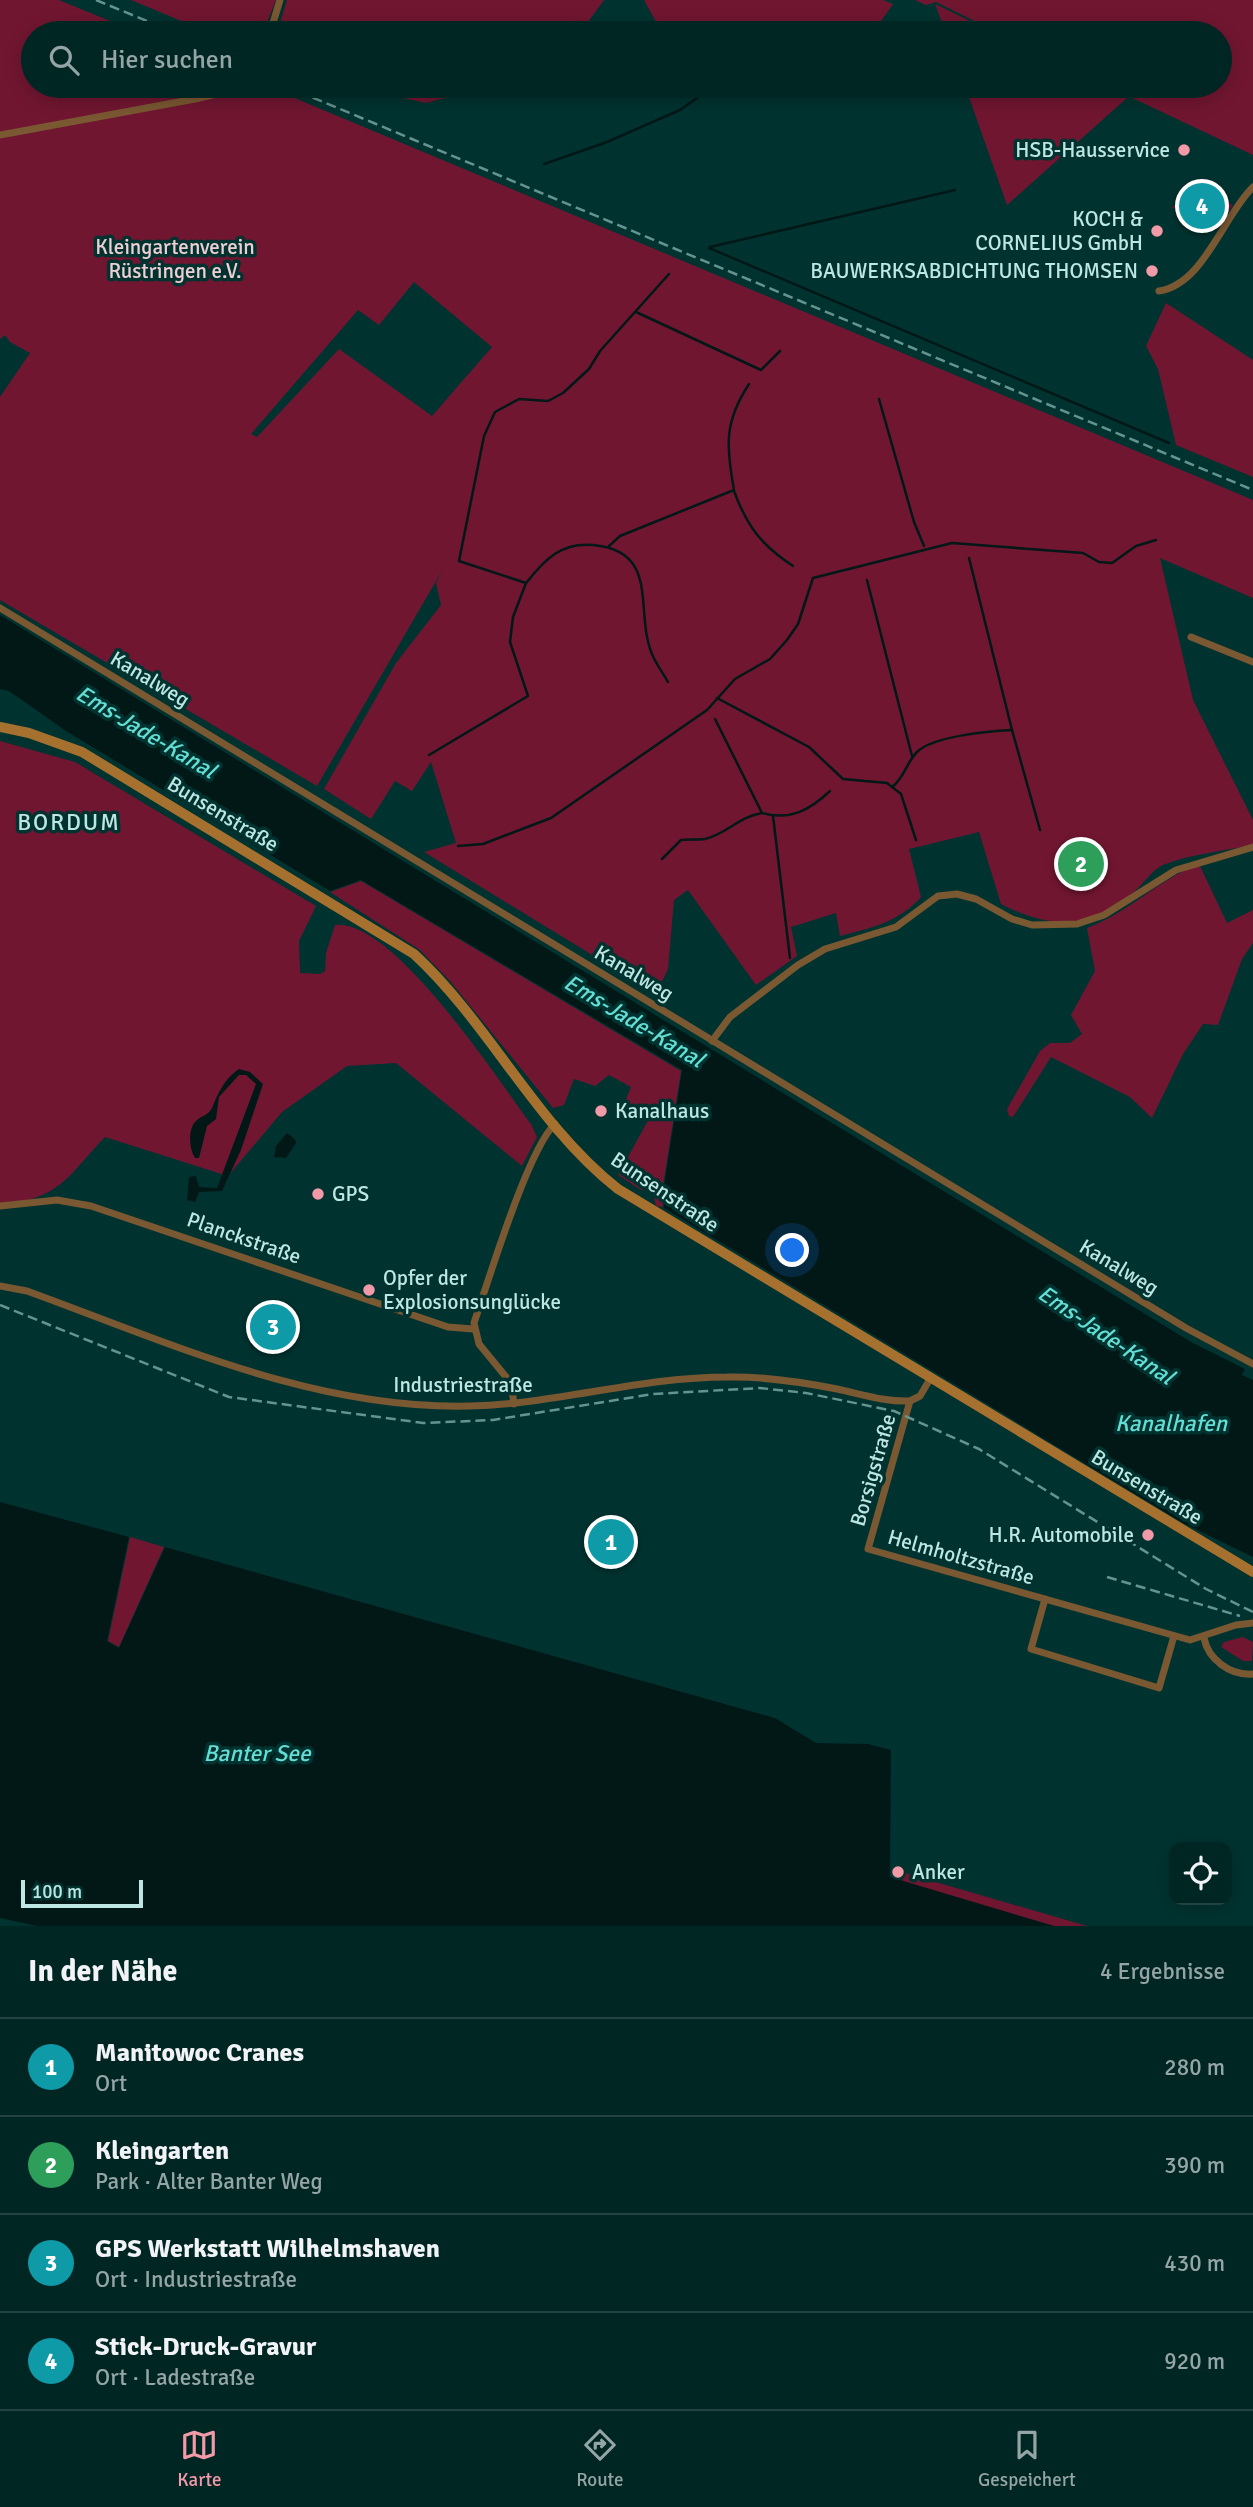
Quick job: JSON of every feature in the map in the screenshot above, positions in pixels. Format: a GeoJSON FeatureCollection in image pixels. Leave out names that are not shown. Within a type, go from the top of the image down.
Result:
{"type":"FeatureCollection","features":[{"type":"Feature","properties":{"kind":"street"},"geometry":{"type":"LineString","coordinates":[[274,21],[280,0]]}},
{"type":"Feature","properties":{"kind":"street"},"geometry":{"type":"LineString","coordinates":[[0,135],[199,98]]}},
{"type":"Feature","properties":{"kind":"street"},"geometry":{"type":"LineString","coordinates":[[1159,291],[1173,288],[1191,275],[1253,187]]}},
{"type":"Feature","properties":{"kind":"street","name":"Kanalweg"},"geometry":{"type":"LineString","coordinates":[[0,608],[1186,1328],[1253,1364]]}},
{"type":"Feature","properties":{"kind":"street"},"geometry":{"type":"LineString","coordinates":[[1191,637],[1253,662]]}},
{"type":"Feature","properties":{"kind":"street","name":"Bunsenstraße"},"geometry":{"type":"LineString","coordinates":[[0,727],[82,752],[414,954],[443,982],[555,1124],[597,1172],[624,1193],[1253,1572]]}},
{"type":"Feature","properties":{"kind":"street"},"geometry":{"type":"LineString","coordinates":[[712,1041],[730,1017],[798,965],[825,949],[896,927],[938,896],[966,896],[1012,919],[1032,925],[1077,924],[1104,915],[1175,870],[1253,847]]}},
{"type":"Feature","properties":{"kind":"street"},"geometry":{"type":"LineString","coordinates":[[514,1404],[511,1383],[479,1344],[473,1329],[533,1160],[548,1131],[555,1124]]}},
{"type":"Feature","properties":{"kind":"street","name":"Planckstraße"},"geometry":{"type":"LineString","coordinates":[[0,1206],[57,1200],[91,1206],[448,1327],[473,1329]]}},
{"type":"Feature","properties":{"kind":"street","name":"Industriestraße"},"geometry":{"type":"LineString","coordinates":[[0,1286],[27,1291],[236,1367],[294,1384],[378,1402],[454,1406],[514,1404],[666,1380],[728,1377],[790,1381],[910,1401]]}},
{"type":"Feature","properties":{"kind":"street"},"geometry":{"type":"LineString","coordinates":[[910,1401],[920,1396],[930,1379]]}},
{"type":"Feature","properties":{"kind":"street","name":"Borsigstraße"},"geometry":{"type":"LineString","coordinates":[[868,1549],[910,1401]]}},
{"type":"Feature","properties":{"kind":"street","name":"Helmholtzstraße"},"geometry":{"type":"LineString","coordinates":[[868,1549],[1174,1636],[1190,1640],[1204,1638]]}},
{"type":"Feature","properties":{"kind":"street","name":"Helmholtzstraße"},"geometry":{"type":"LineString","coordinates":[[1045,1599],[1031,1649],[1159,1688],[1174,1636]]}},
{"type":"Feature","properties":{"kind":"street"},"geometry":{"type":"LineString","coordinates":[[1253,1623],[1236,1625],[1204,1638],[1208,1653],[1214,1660],[1246,1674],[1253,1674]]}},
{"type":"Feature","properties":{"kind":"green space","name":"Kleingartenverein Rüstringen e.V."},"geometry":{"type":"Polygon","coordinates":[[[0,0],[59,0],[110,21],[21,21],[21,98],[295,98],[1253,500],[1253,598],[1160,558],[1193,700],[1253,820],[1253,845],[1196,855],[1163,865],[1118,903],[1102,912],[1070,922],[1038,919],[1001,904],[979,832],[909,849],[921,897],[912,906],[884,923],[840,936],[836,913],[791,927],[797,956],[756,985],[688,890],[674,900],[668,969],[656,994],[424,852],[456,843],[431,762],[412,791],[395,781],[371,819],[324,789],[396,663],[441,605],[436,583],[443,569],[317,786],[0,600],[0,397],[30,353],[10,342],[5,335],[0,339],[0,0]],[[414,282],[379,325],[358,310],[251,434],[257,437],[339,349],[432,416],[492,347],[414,282]]]}},
{"type":"Feature","properties":{"kind":"green space"},"geometry":{"type":"Polygon","coordinates":[[[131,0],[276,0],[268,21],[181,21],[131,0]]]}},
{"type":"Feature","properties":{"kind":"green space"},"geometry":{"type":"Polygon","coordinates":[[[287,0],[604,0],[589,21],[281,21],[287,0]]]}},
{"type":"Feature","properties":{"kind":"green space"},"geometry":{"type":"Polygon","coordinates":[[[644,0],[883,0],[893,4],[881,21],[655,21],[644,0]]]}},
{"type":"Feature","properties":{"kind":"green space"},"geometry":{"type":"Polygon","coordinates":[[[915,0],[1253,0],[1253,155],[1132,98],[1232,98],[1232,21],[975,21],[936,2],[926,5],[915,0]]]}},
{"type":"Feature","properties":{"kind":"green space"},"geometry":{"type":"Polygon","coordinates":[[[935,4],[970,21],[941,21],[935,4]]]}},
{"type":"Feature","properties":{"kind":"green space"},"geometry":{"type":"Polygon","coordinates":[[[403,98],[445,98],[426,103],[403,98]]]}},
{"type":"Feature","properties":{"kind":"green space"},"geometry":{"type":"Polygon","coordinates":[[[969,98],[1127,98],[1007,205],[969,98]]]}},
{"type":"Feature","properties":{"kind":"green space"},"geometry":{"type":"Polygon","coordinates":[[[1214,196],[1233,205],[1217,228],[1171,207],[1179,205],[1215,224],[1220,206],[1212,202],[1214,196]]]}},
{"type":"Feature","properties":{"kind":"green space"},"geometry":{"type":"Polygon","coordinates":[[[1166,303],[1253,360],[1253,477],[1176,445],[1158,369],[1146,346],[1166,303]]]}},
{"type":"Feature","properties":{"kind":"green space"},"geometry":{"type":"Polygon","coordinates":[[[0,741],[75,762],[316,906],[299,941],[300,973],[320,974],[325,971],[326,953],[335,925],[359,930],[386,947],[442,1005],[531,1124],[537,1137],[522,1166],[396,1063],[347,1066],[282,1112],[228,1176],[105,1137],[60,1184],[37,1197],[0,1205],[0,741]]]}},
{"type":"Feature","properties":{"kind":"green space"},"geometry":{"type":"Polygon","coordinates":[[[1199,864],[1227,923],[1253,910],[1253,943],[1242,959],[1218,1025],[1203,1024],[1183,1054],[1152,1118],[1130,1097],[1051,1057],[1013,1117],[1009,1116],[1007,1109],[1040,1051],[1050,1043],[1070,1043],[1082,1034],[1071,1015],[1095,971],[1087,928],[1116,914],[1170,879],[1199,864]]]}},
{"type":"Feature","properties":{"kind":"green space"},"geometry":{"type":"Polygon","coordinates":[[[361,881],[681,1071],[662,1192],[663,1207],[656,1206],[652,1188],[641,1190],[618,1175],[650,1117],[625,1102],[631,1087],[609,1075],[595,1086],[574,1079],[564,1105],[553,1108],[450,981],[420,950],[330,892],[361,881]]]}},
{"type":"Feature","properties":{"kind":"green space"},"geometry":{"type":"Polygon","coordinates":[[[130,1537],[164,1547],[119,1647],[108,1641],[130,1537]]]}},
{"type":"Feature","properties":{"kind":"green space"},"geometry":{"type":"Polygon","coordinates":[[[1243,1637],[1253,1642],[1252,1661],[1243,1661],[1221,1647],[1224,1642],[1243,1637]]]}},
{"type":"Feature","properties":{"kind":"green space"},"geometry":{"type":"Polygon","coordinates":[[[905,1873],[1087,1926],[1054,1926],[902,1882],[905,1873]]]}},
{"type":"Feature","properties":{"kind":"water","name":"Kanalhafen"},"geometry":{"type":"Polygon","coordinates":[[[0,615],[1191,1342],[1245,1369],[1242,1375],[1253,1380],[1253,1557],[1183,1523],[664,1208],[663,1192],[682,1070],[361,880],[330,891],[66,731],[9,691],[0,689],[0,615]]]}},
{"type":"Feature","properties":{"kind":"water"},"geometry":{"type":"Polygon","coordinates":[[[239,1069],[250,1072],[263,1084],[241,1150],[222,1191],[199,1192],[195,1202],[187,1200],[189,1177],[196,1176],[199,1187],[217,1188],[256,1084],[246,1075],[239,1075],[219,1097],[216,1119],[207,1126],[199,1158],[195,1158],[191,1150],[191,1130],[195,1122],[211,1110],[223,1086],[239,1069]]]}},
{"type":"Feature","properties":{"kind":"water"},"geometry":{"type":"Polygon","coordinates":[[[287,1133],[296,1143],[286,1158],[274,1157],[276,1146],[287,1133]]]}},
{"type":"Feature","properties":{"kind":"water","name":"Banter See"},"geometry":{"type":"Polygon","coordinates":[[[0,1502],[129,1537],[107,1641],[119,1648],[165,1547],[775,1718],[816,1743],[868,1744],[891,1750],[890,1877],[1054,1926],[37,1926],[0,1918],[0,1502]]]}},
{"type":"Feature","properties":{"kind":"waterway"},"geometry":{"type":"LineString","coordinates":[[544,164],[607,142],[680,110],[697,98]]}},
{"type":"Feature","properties":{"kind":"waterway"},"geometry":{"type":"LineString","coordinates":[[710,247],[955,190]]}},
{"type":"Feature","properties":{"kind":"waterway"},"geometry":{"type":"LineString","coordinates":[[709,248],[1169,443]]}},
{"type":"Feature","properties":{"kind":"waterway"},"geometry":{"type":"LineString","coordinates":[[429,755],[528,696],[510,642],[513,617],[526,583],[459,561],[484,436],[495,412],[519,399],[548,401],[563,393],[589,369],[600,351],[669,274]]}},
{"type":"Feature","properties":{"kind":"waterway"},"geometry":{"type":"LineString","coordinates":[[636,312],[761,370],[780,351]]}},
{"type":"Feature","properties":{"kind":"waterway"},"geometry":{"type":"LineString","coordinates":[[609,546],[620,536],[734,490],[729,460],[729,435],[735,410],[749,384]]}},
{"type":"Feature","properties":{"kind":"waterway"},"geometry":{"type":"LineString","coordinates":[[879,399],[914,522],[924,546]]}},
{"type":"Feature","properties":{"kind":"waterway"},"geometry":{"type":"LineString","coordinates":[[734,491],[756,534],[793,566]]}},
{"type":"Feature","properties":{"kind":"waterway"},"geometry":{"type":"LineString","coordinates":[[458,846],[483,844],[551,818],[707,710],[735,679],[770,659],[787,640],[798,624],[813,578],[952,543],[1083,553],[1099,562],[1112,563],[1136,546],[1156,540]]}},
{"type":"Feature","properties":{"kind":"waterway"},"geometry":{"type":"LineString","coordinates":[[527,582],[548,559],[572,546],[593,545],[614,550],[628,559],[637,571],[641,586],[647,637],[652,654],[668,682]]}},
{"type":"Feature","properties":{"kind":"waterway"},"geometry":{"type":"LineString","coordinates":[[969,558],[1012,730]]}},
{"type":"Feature","properties":{"kind":"waterway"},"geometry":{"type":"LineString","coordinates":[[867,580],[912,756]]}},
{"type":"Feature","properties":{"kind":"waterway"},"geometry":{"type":"LineString","coordinates":[[717,698],[809,747],[843,779],[887,783],[901,794],[916,840]]}},
{"type":"Feature","properties":{"kind":"waterway"},"geometry":{"type":"LineString","coordinates":[[715,719],[762,813],[791,815],[815,804],[830,791]]}},
{"type":"Feature","properties":{"kind":"waterway"},"geometry":{"type":"LineString","coordinates":[[892,787],[900,779],[913,756],[925,747],[962,735],[1012,730],[1040,830]]}},
{"type":"Feature","properties":{"kind":"waterway"},"geometry":{"type":"LineString","coordinates":[[662,859],[681,840],[713,837],[746,818],[762,813]]}},
{"type":"Feature","properties":{"kind":"waterway"},"geometry":{"type":"LineString","coordinates":[[773,816],[790,958]]}},
{"type":"Feature","properties":{"kind":"railway"},"geometry":{"type":"LineString","coordinates":[[96,0],[147,21]]}},
{"type":"Feature","properties":{"kind":"railway"},"geometry":{"type":"LineString","coordinates":[[314,98],[1253,490]]}},
{"type":"Feature","properties":{"kind":"railway"},"geometry":{"type":"LineString","coordinates":[[0,1305],[229,1397],[423,1423],[493,1420],[653,1394],[760,1388],[806,1393],[894,1411],[979,1449],[1206,1589],[1253,1612]]}},
{"type":"Feature","properties":{"kind":"railway"},"geometry":{"type":"LineString","coordinates":[[1107,1577],[1240,1616]]}},
{"type":"Feature","properties":{"kind":"place","name":"HSB-Hausservice"},"geometry":{"type":"Point","coordinates":[1184,150]}},
{"type":"Feature","properties":{"kind":"place","name":"Stick-Druck-Gravur"},"geometry":{"type":"Point","coordinates":[1202,206]}},
{"type":"Feature","properties":{"kind":"place","name":"KOCH & CORNELIUS GmbH"},"geometry":{"type":"Point","coordinates":[1157,231]}},
{"type":"Feature","properties":{"kind":"place","name":"BAUWERKSABDICHTUNG THOMSEN"},"geometry":{"type":"Point","coordinates":[1152,271]}},
{"type":"Feature","properties":{"kind":"place","name":"Kleingarten"},"geometry":{"type":"Point","coordinates":[1081,864]}},
{"type":"Feature","properties":{"kind":"place","name":"Kanalhaus"},"geometry":{"type":"Point","coordinates":[601,1111]}},
{"type":"Feature","properties":{"kind":"place","name":"GPS"},"geometry":{"type":"Point","coordinates":[318,1194]}},
{"type":"Feature","properties":{"kind":"place","name":"Opfer der Explosionsunglücke"},"geometry":{"type":"Point","coordinates":[369,1290]}},
{"type":"Feature","properties":{"kind":"place","name":"GPS Werkstatt Wilhelmshaven"},"geometry":{"type":"Point","coordinates":[273,1327]}},
{"type":"Feature","properties":{"kind":"place","name":"H.R. Automobile"},"geometry":{"type":"Point","coordinates":[1148,1535]}},
{"type":"Feature","properties":{"kind":"place","name":"Manitowoc Cranes"},"geometry":{"type":"Point","coordinates":[611,1542]}},
{"type":"Feature","properties":{"kind":"place","name":"Anker"},"geometry":{"type":"Point","coordinates":[898,1872]}},
{"type":"Feature","properties":{"kind":"district","name":"BORDUM"},"geometry":{"type":"Point","coordinates":[69,822]}},
{"type":"Feature","properties":{"kind":"water label","name":"Ems-Jade-Kanal"},"geometry":{"type":"Point","coordinates":[146,732]}},
{"type":"Feature","properties":{"kind":"water label","name":"Ems-Jade-Kanal"},"geometry":{"type":"Point","coordinates":[634,1021]}},
{"type":"Feature","properties":{"kind":"water label","name":"Ems-Jade-Kanal"},"geometry":{"type":"Point","coordinates":[1106,1335]}}]}
